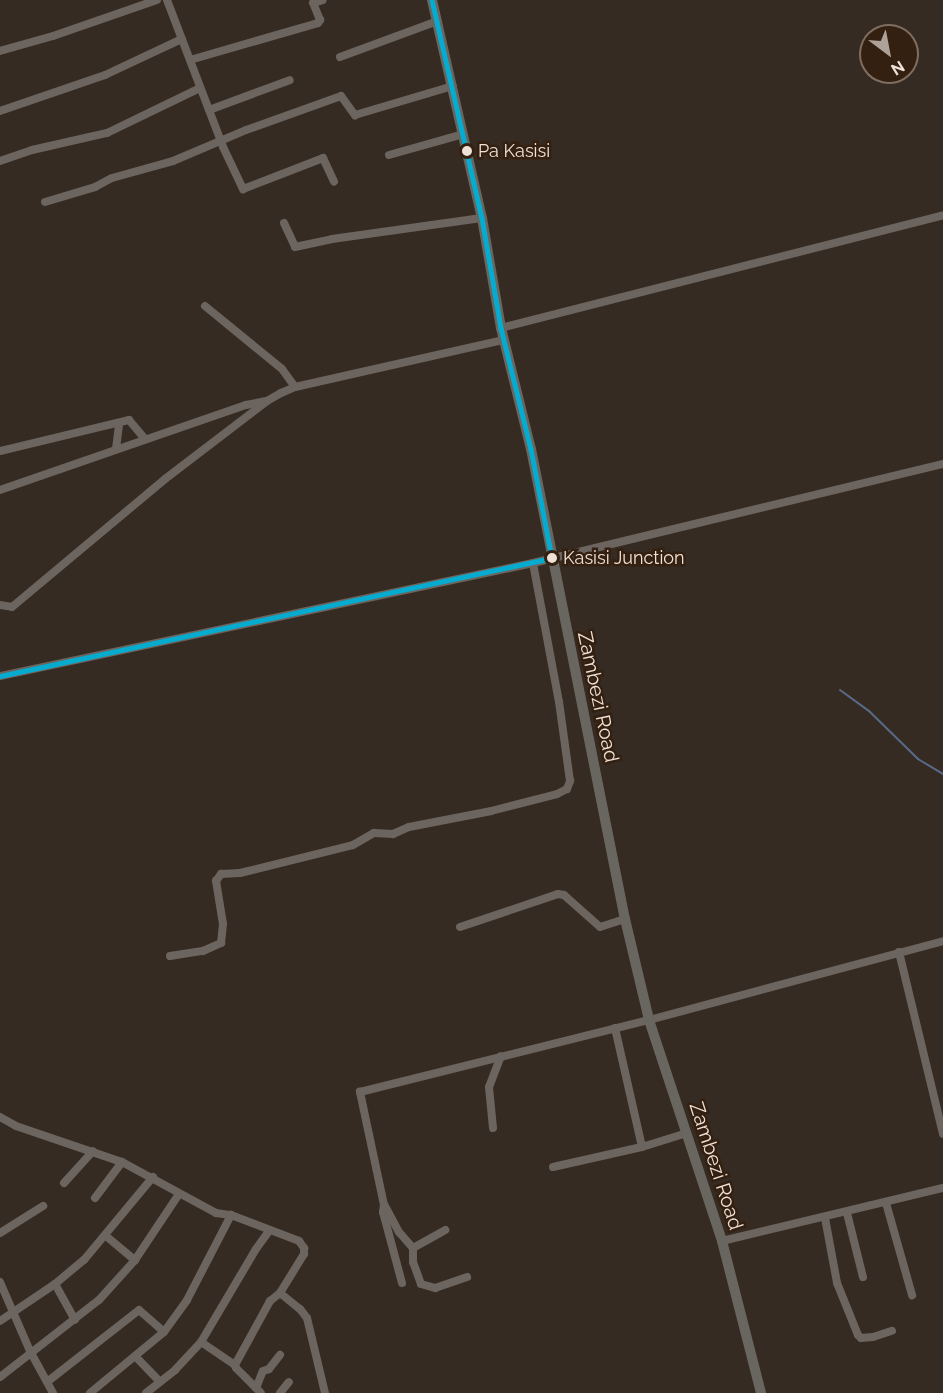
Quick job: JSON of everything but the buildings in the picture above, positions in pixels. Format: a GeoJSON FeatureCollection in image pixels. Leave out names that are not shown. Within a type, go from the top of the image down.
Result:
{"type":"FeatureCollection","features":[{"type":"Feature","properties":{"kind":"main road","name":"Zambezi Road"},"geometry":{"type":"LineString","coordinates":[[432,0],[482,218],[501,328],[531,449],[625,919],[650,1020],[722,1241],[761,1393]]}},
{"type":"Feature","properties":{"kind":"street"},"geometry":{"type":"LineString","coordinates":[[0,51],[53,36],[157,0]]}},
{"type":"Feature","properties":{"kind":"street"},"geometry":{"type":"LineString","coordinates":[[167,0],[200,88],[243,189],[322,158],[334,182]]}},
{"type":"Feature","properties":{"kind":"street"},"geometry":{"type":"LineString","coordinates":[[190,60],[318,23],[320,20],[313,3],[323,0]]}},
{"type":"Feature","properties":{"kind":"street"},"geometry":{"type":"LineString","coordinates":[[340,57],[438,21]]}},
{"type":"Feature","properties":{"kind":"street"},"geometry":{"type":"LineString","coordinates":[[0,111],[105,75],[182,39]]}},
{"type":"Feature","properties":{"kind":"street"},"geometry":{"type":"LineString","coordinates":[[209,110],[290,80]]}},
{"type":"Feature","properties":{"kind":"street"},"geometry":{"type":"LineString","coordinates":[[45,202],[94,187],[112,178],[172,161],[341,96],[355,116],[453,86]]}},
{"type":"Feature","properties":{"kind":"street"},"geometry":{"type":"LineString","coordinates":[[0,161],[32,150],[107,132],[200,88]]}},
{"type":"Feature","properties":{"kind":"street"},"geometry":{"type":"LineString","coordinates":[[389,155],[463,134]]}},
{"type":"Feature","properties":{"kind":"street"},"geometry":{"type":"LineString","coordinates":[[501,328],[943,215]]}},
{"type":"Feature","properties":{"kind":"street"},"geometry":{"type":"LineString","coordinates":[[284,223],[294,247],[333,239],[482,218]]}},
{"type":"Feature","properties":{"kind":"street"},"geometry":{"type":"LineString","coordinates":[[205,306],[282,369],[295,387]]}},
{"type":"Feature","properties":{"kind":"street"},"geometry":{"type":"LineString","coordinates":[[0,605],[12,607],[114,521],[267,401],[295,387],[504,340]]}},
{"type":"Feature","properties":{"kind":"street"},"geometry":{"type":"LineString","coordinates":[[0,490],[246,405],[267,401]]}},
{"type":"Feature","properties":{"kind":"street"},"geometry":{"type":"LineString","coordinates":[[0,451],[129,420],[145,439]]}},
{"type":"Feature","properties":{"kind":"street"},"geometry":{"type":"LineString","coordinates":[[116,449],[119,423]]}},
{"type":"Feature","properties":{"kind":"street"},"geometry":{"type":"LineString","coordinates":[[0,676],[533,563],[696,526],[943,464]]}},
{"type":"Feature","properties":{"kind":"street"},"geometry":{"type":"LineString","coordinates":[[170,956],[203,951],[221,943],[223,924],[216,881],[221,874],[240,873],[353,845],[374,833],[393,834],[409,827],[491,811],[557,794],[567,789],[570,781],[564,737],[533,563]]}},
{"type":"Feature","properties":{"kind":"street"},"geometry":{"type":"LineString","coordinates":[[460,927],[558,894],[564,896],[600,927],[625,919]]}},
{"type":"Feature","properties":{"kind":"street"},"geometry":{"type":"LineString","coordinates":[[467,1277],[446,1286],[426,1287],[417,1278],[413,1262],[413,1248],[399,1232],[384,1205],[360,1092],[650,1020],[943,941]]}},
{"type":"Feature","properties":{"kind":"street"},"geometry":{"type":"LineString","coordinates":[[899,952],[943,1134]]}},
{"type":"Feature","properties":{"kind":"street"},"geometry":{"type":"LineString","coordinates":[[615,1028],[642,1148]]}},
{"type":"Feature","properties":{"kind":"street"},"geometry":{"type":"LineString","coordinates":[[493,1128],[489,1087],[501,1056]]}},
{"type":"Feature","properties":{"kind":"street"},"geometry":{"type":"LineString","coordinates":[[0,1117],[16,1126],[122,1162],[216,1213],[231,1215],[299,1241],[304,1248],[304,1254],[280,1293],[270,1301],[236,1365]]}},
{"type":"Feature","properties":{"kind":"street"},"geometry":{"type":"LineString","coordinates":[[553,1167],[642,1148],[687,1133]]}},
{"type":"Feature","properties":{"kind":"street"},"geometry":{"type":"LineString","coordinates":[[64,1183],[93,1151]]}},
{"type":"Feature","properties":{"kind":"street"},"geometry":{"type":"LineString","coordinates":[[95,1198],[122,1162]]}},
{"type":"Feature","properties":{"kind":"street"},"geometry":{"type":"LineString","coordinates":[[0,1321],[55,1284],[84,1260],[153,1177]]}},
{"type":"Feature","properties":{"kind":"street"},"geometry":{"type":"LineString","coordinates":[[722,1241],[847,1213],[943,1188]]}},
{"type":"Feature","properties":{"kind":"street"},"geometry":{"type":"LineString","coordinates":[[0,1377],[30,1351],[75,1320],[99,1300],[135,1260],[179,1194]]}},
{"type":"Feature","properties":{"kind":"street"},"geometry":{"type":"LineString","coordinates":[[886,1203],[912,1295]]}},
{"type":"Feature","properties":{"kind":"street"},"geometry":{"type":"LineString","coordinates":[[384,1205],[383,1212],[402,1283]]}},
{"type":"Feature","properties":{"kind":"street"},"geometry":{"type":"LineString","coordinates":[[0,1233],[43,1206]]}},
{"type":"Feature","properties":{"kind":"street"},"geometry":{"type":"LineString","coordinates":[[847,1213],[863,1277]]}},
{"type":"Feature","properties":{"kind":"street"},"geometry":{"type":"LineString","coordinates":[[90,1393],[164,1332],[187,1300],[231,1215]]}},
{"type":"Feature","properties":{"kind":"street"},"geometry":{"type":"LineString","coordinates":[[825,1218],[837,1283],[858,1335],[861,1338],[873,1337],[892,1331]]}},
{"type":"Feature","properties":{"kind":"street"},"geometry":{"type":"LineString","coordinates":[[413,1248],[445,1230]]}},
{"type":"Feature","properties":{"kind":"street"},"geometry":{"type":"LineString","coordinates":[[146,1393],[201,1342],[269,1231]]}},
{"type":"Feature","properties":{"kind":"street"},"geometry":{"type":"LineString","coordinates":[[106,1236],[135,1260]]}},
{"type":"Feature","properties":{"kind":"street"},"geometry":{"type":"LineString","coordinates":[[0,1282],[30,1351],[53,1393]]}},
{"type":"Feature","properties":{"kind":"street"},"geometry":{"type":"LineString","coordinates":[[55,1284],[75,1320]]}},
{"type":"Feature","properties":{"kind":"street"},"geometry":{"type":"LineString","coordinates":[[280,1293],[300,1309],[307,1318],[325,1393]]}},
{"type":"Feature","properties":{"kind":"street"},"geometry":{"type":"LineString","coordinates":[[47,1382],[139,1310],[164,1332]]}},
{"type":"Feature","properties":{"kind":"street"},"geometry":{"type":"LineString","coordinates":[[201,1342],[236,1365],[236,1368],[258,1391]]}},
{"type":"Feature","properties":{"kind":"street"},"geometry":{"type":"LineString","coordinates":[[258,1391],[263,1371],[269,1369],[280,1355]]}},
{"type":"Feature","properties":{"kind":"street"},"geometry":{"type":"LineString","coordinates":[[135,1356],[160,1382]]}},
{"type":"Feature","properties":{"kind":"street"},"geometry":{"type":"LineString","coordinates":[[280,1393],[289,1382]]}},
{"type":"Feature","properties":{"kind":"waterway"},"geometry":{"type":"LineString","coordinates":[[840,690],[869,711],[918,759],[943,774]]}},
{"type":"Feature","properties":{"kind":"transit line"},"geometry":{"type":"LineString","coordinates":[[432,0],[482,218],[501,328],[531,449],[552,558]]}},
{"type":"Feature","properties":{"kind":"transit line"},"geometry":{"type":"LineString","coordinates":[[0,676],[552,558]]}},
{"type":"Feature","properties":{"kind":"place","name":"Pa Kasisi"},"geometry":{"type":"Point","coordinates":[467,151]}},
{"type":"Feature","properties":{"kind":"place","name":"Kasisi Junction"},"geometry":{"type":"Point","coordinates":[552,558]}}]}
